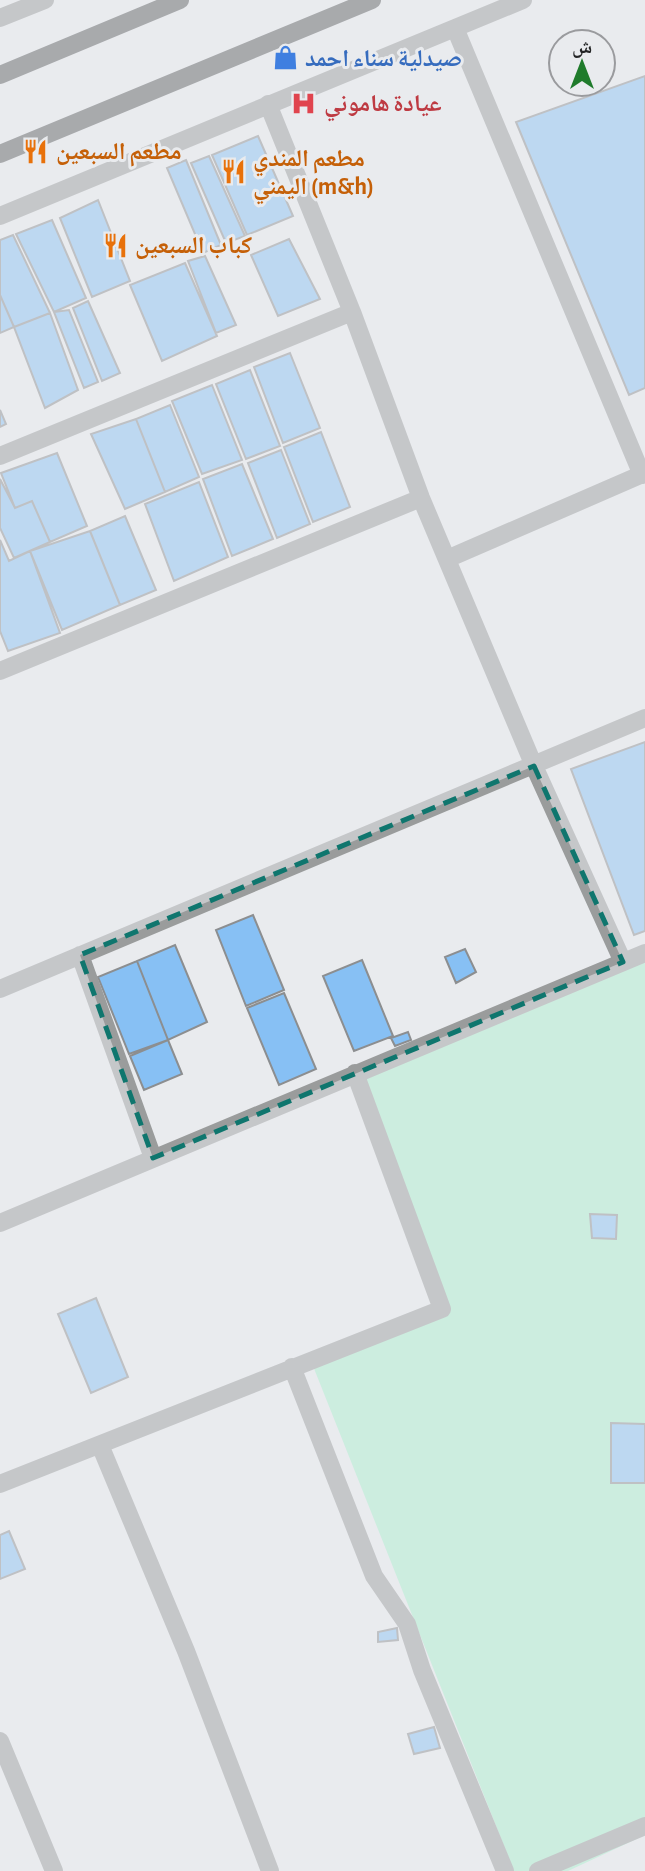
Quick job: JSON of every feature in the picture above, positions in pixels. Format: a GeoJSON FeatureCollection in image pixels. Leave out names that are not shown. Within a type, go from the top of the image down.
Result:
{"type":"FeatureCollection","features":[{"type":"Feature","properties":{"kind":"main road"},"geometry":{"type":"LineString","coordinates":[[0,75],[180,0]]}},
{"type":"Feature","properties":{"kind":"main road"},"geometry":{"type":"LineString","coordinates":[[0,154],[373,0]]}},
{"type":"Feature","properties":{"kind":"street"},"geometry":{"type":"LineString","coordinates":[[0,18],[45,0]]}},
{"type":"Feature","properties":{"kind":"street"},"geometry":{"type":"LineString","coordinates":[[0,216],[523,0]]}},
{"type":"Feature","properties":{"kind":"street"},"geometry":{"type":"LineString","coordinates":[[447,559],[643,474],[455,28]]}},
{"type":"Feature","properties":{"kind":"street"},"geometry":{"type":"LineString","coordinates":[[268,104],[352,312],[421,498],[534,766],[623,962]]}},
{"type":"Feature","properties":{"kind":"street"},"geometry":{"type":"LineString","coordinates":[[0,456],[352,312]]}},
{"type":"Feature","properties":{"kind":"street"},"geometry":{"type":"LineString","coordinates":[[0,671],[421,498]]}},
{"type":"Feature","properties":{"kind":"street"},"geometry":{"type":"LineString","coordinates":[[0,989],[645,718]]}},
{"type":"Feature","properties":{"kind":"street"},"geometry":{"type":"LineString","coordinates":[[0,1223],[645,953]]}},
{"type":"Feature","properties":{"kind":"street"},"geometry":{"type":"LineString","coordinates":[[80,955],[153,1158]]}},
{"type":"Feature","properties":{"kind":"street"},"geometry":{"type":"LineString","coordinates":[[0,1484],[442,1308],[355,1073]]}},
{"type":"Feature","properties":{"kind":"street"},"geometry":{"type":"LineString","coordinates":[[292,1367],[374,1576],[407,1624],[422,1670],[505,1871]]}},
{"type":"Feature","properties":{"kind":"street"},"geometry":{"type":"LineString","coordinates":[[100,1445],[186,1651],[270,1871]]}},
{"type":"Feature","properties":{"kind":"street"},"geometry":{"type":"LineString","coordinates":[[0,1741],[54,1871]]}},
{"type":"Feature","properties":{"kind":"street"},"geometry":{"type":"LineString","coordinates":[[538,1871],[645,1826]]}},
{"type":"Feature","properties":{"kind":"highlighted area"},"geometry":{"type":"Polygon","coordinates":[[[534,766],[623,962],[153,1158],[80,955],[534,766]]]}},
{"type":"Feature","properties":{"kind":"green space"},"geometry":{"type":"Polygon","coordinates":[[[645,953],[645,1835],[568,1871],[514,1871],[311,1361],[442,1308],[355,1073],[645,953]]]}},
{"type":"Feature","properties":{"kind":"building"},"geometry":{"type":"Polygon","coordinates":[[[645,76],[645,388],[629,395],[516,122],[583,98],[617,98],[617,86],[645,76]]]}},
{"type":"Feature","properties":{"kind":"building"},"geometry":{"type":"Polygon","coordinates":[[[258,136],[293,216],[247,235],[212,155],[258,136]]]}},
{"type":"Feature","properties":{"kind":"building"},"geometry":{"type":"Polygon","coordinates":[[[209,156],[245,236],[226,243],[191,163],[209,156]]]}},
{"type":"Feature","properties":{"kind":"building"},"geometry":{"type":"Polygon","coordinates":[[[186,160],[221,245],[203,253],[167,168],[186,160]]]}},
{"type":"Feature","properties":{"kind":"building"},"geometry":{"type":"Polygon","coordinates":[[[98,200],[130,281],[92,297],[60,218],[98,200]]]}},
{"type":"Feature","properties":{"kind":"building"},"geometry":{"type":"Polygon","coordinates":[[[52,220],[86,298],[54,312],[16,234],[52,220]]]}},
{"type":"Feature","properties":{"kind":"building"},"geometry":{"type":"Polygon","coordinates":[[[13,235],[50,313],[14,327],[0,295],[0,240],[13,235]]]}},
{"type":"Feature","properties":{"kind":"building"},"geometry":{"type":"Polygon","coordinates":[[[289,239],[320,299],[278,316],[251,255],[289,239]]]}},
{"type":"Feature","properties":{"kind":"building"},"geometry":{"type":"Polygon","coordinates":[[[205,256],[236,325],[216,333],[188,261],[205,256]]]}},
{"type":"Feature","properties":{"kind":"building"},"geometry":{"type":"Polygon","coordinates":[[[185,263],[217,336],[162,361],[130,285],[185,263]]]}},
{"type":"Feature","properties":{"kind":"building"},"geometry":{"type":"Polygon","coordinates":[[[0,295],[14,327],[0,333],[0,295]]]}},
{"type":"Feature","properties":{"kind":"building"},"geometry":{"type":"Polygon","coordinates":[[[88,301],[120,373],[102,381],[73,308],[88,301]]]}},
{"type":"Feature","properties":{"kind":"building"},"geometry":{"type":"Polygon","coordinates":[[[69,310],[98,382],[84,388],[54,312],[69,310]]]}},
{"type":"Feature","properties":{"kind":"building"},"geometry":{"type":"Polygon","coordinates":[[[50,313],[78,390],[45,408],[14,327],[50,313]]]}},
{"type":"Feature","properties":{"kind":"building"},"geometry":{"type":"Polygon","coordinates":[[[290,353],[320,428],[283,443],[254,367],[290,353]]]}},
{"type":"Feature","properties":{"kind":"building"},"geometry":{"type":"Polygon","coordinates":[[[250,370],[280,446],[246,459],[216,384],[250,370]]]}},
{"type":"Feature","properties":{"kind":"building"},"geometry":{"type":"Polygon","coordinates":[[[212,385],[242,460],[202,474],[172,401],[212,385]]]}},
{"type":"Feature","properties":{"kind":"building"},"geometry":{"type":"Polygon","coordinates":[[[170,405],[199,477],[165,492],[136,419],[170,405]]]}},
{"type":"Feature","properties":{"kind":"building"},"geometry":{"type":"Polygon","coordinates":[[[0,410],[6,424],[0,427],[0,410]]]}},
{"type":"Feature","properties":{"kind":"building"},"geometry":{"type":"Polygon","coordinates":[[[136,419],[165,492],[125,509],[91,434],[136,419]]]}},
{"type":"Feature","properties":{"kind":"building"},"geometry":{"type":"Polygon","coordinates":[[[321,432],[350,507],[313,522],[284,447],[321,432]]]}},
{"type":"Feature","properties":{"kind":"building"},"geometry":{"type":"Polygon","coordinates":[[[281,450],[310,524],[277,538],[248,463],[281,450]]]}},
{"type":"Feature","properties":{"kind":"building"},"geometry":{"type":"Polygon","coordinates":[[[57,453],[87,526],[50,542],[32,501],[15,508],[1,473],[57,453]]]}},
{"type":"Feature","properties":{"kind":"building"},"geometry":{"type":"Polygon","coordinates":[[[242,464],[273,539],[232,556],[203,479],[242,464]]]}},
{"type":"Feature","properties":{"kind":"building"},"geometry":{"type":"Polygon","coordinates":[[[0,479],[15,508],[32,501],[50,542],[14,558],[0,528],[0,479]]]}},
{"type":"Feature","properties":{"kind":"building"},"geometry":{"type":"Polygon","coordinates":[[[199,482],[228,557],[174,581],[145,504],[199,482]]]}},
{"type":"Feature","properties":{"kind":"building"},"geometry":{"type":"Polygon","coordinates":[[[125,516],[156,590],[120,605],[90,531],[125,516]]]}},
{"type":"Feature","properties":{"kind":"building"},"geometry":{"type":"Polygon","coordinates":[[[90,531],[120,605],[62,630],[30,551],[90,531]]]}},
{"type":"Feature","properties":{"kind":"building"},"geometry":{"type":"Polygon","coordinates":[[[0,540],[9,561],[30,551],[60,633],[8,651],[0,631],[0,540]]]}},
{"type":"Feature","properties":{"kind":"building"},"geometry":{"type":"Polygon","coordinates":[[[645,742],[645,931],[634,935],[571,769],[645,742]]]}},
{"type":"Feature","properties":{"kind":"building"},"geometry":{"type":"Polygon","coordinates":[[[253,915],[284,990],[246,1006],[216,930],[253,915]]]}},
{"type":"Feature","properties":{"kind":"building"},"geometry":{"type":"Polygon","coordinates":[[[175,945],[207,1022],[168,1040],[137,961],[175,945]]]}},
{"type":"Feature","properties":{"kind":"building"},"geometry":{"type":"Polygon","coordinates":[[[465,949],[476,972],[456,983],[445,957],[465,949]]]}},
{"type":"Feature","properties":{"kind":"building"},"geometry":{"type":"Polygon","coordinates":[[[362,960],[393,1036],[354,1051],[323,976],[362,960]]]}},
{"type":"Feature","properties":{"kind":"building"},"geometry":{"type":"Polygon","coordinates":[[[137,961],[168,1040],[129,1054],[98,977],[137,961]]]}},
{"type":"Feature","properties":{"kind":"building"},"geometry":{"type":"Polygon","coordinates":[[[284,993],[316,1069],[279,1085],[247,1008],[284,993]]]}},
{"type":"Feature","properties":{"kind":"building"},"geometry":{"type":"Polygon","coordinates":[[[408,1032],[411,1040],[395,1046],[391,1038],[408,1032]]]}},
{"type":"Feature","properties":{"kind":"building"},"geometry":{"type":"Polygon","coordinates":[[[168,1040],[182,1074],[144,1090],[130,1056],[168,1040]]]}},
{"type":"Feature","properties":{"kind":"building"},"geometry":{"type":"Polygon","coordinates":[[[590,1214],[617,1215],[616,1239],[592,1238],[590,1214]]]}},
{"type":"Feature","properties":{"kind":"building"},"geometry":{"type":"Polygon","coordinates":[[[96,1298],[128,1377],[91,1393],[58,1314],[96,1298]]]}},
{"type":"Feature","properties":{"kind":"building"},"geometry":{"type":"Polygon","coordinates":[[[611,1423],[645,1424],[645,1483],[611,1483],[611,1423]]]}},
{"type":"Feature","properties":{"kind":"building"},"geometry":{"type":"Polygon","coordinates":[[[9,1531],[25,1569],[0,1579],[0,1535],[9,1531]]]}},
{"type":"Feature","properties":{"kind":"building"},"geometry":{"type":"Polygon","coordinates":[[[397,1628],[398,1640],[378,1642],[378,1632],[397,1628]]]}},
{"type":"Feature","properties":{"kind":"building"},"geometry":{"type":"Polygon","coordinates":[[[434,1727],[440,1748],[414,1754],[408,1734],[434,1727]]]}},
{"type":"Feature","properties":{"kind":"place","name":"صيدلية سناء احمد"},"geometry":{"type":"Point","coordinates":[285,58]}},
{"type":"Feature","properties":{"kind":"place","name":"عيادة هاموني"},"geometry":{"type":"Point","coordinates":[304,103]}},
{"type":"Feature","properties":{"kind":"place","name":"مطعم السبعين"},"geometry":{"type":"Point","coordinates":[36,151]}},
{"type":"Feature","properties":{"kind":"place","name":"مطعم المندي اليمني (m&h)"},"geometry":{"type":"Point","coordinates":[233,172]}},
{"type":"Feature","properties":{"kind":"place","name":"كباب السبعين"},"geometry":{"type":"Point","coordinates":[115,245]}}]}
